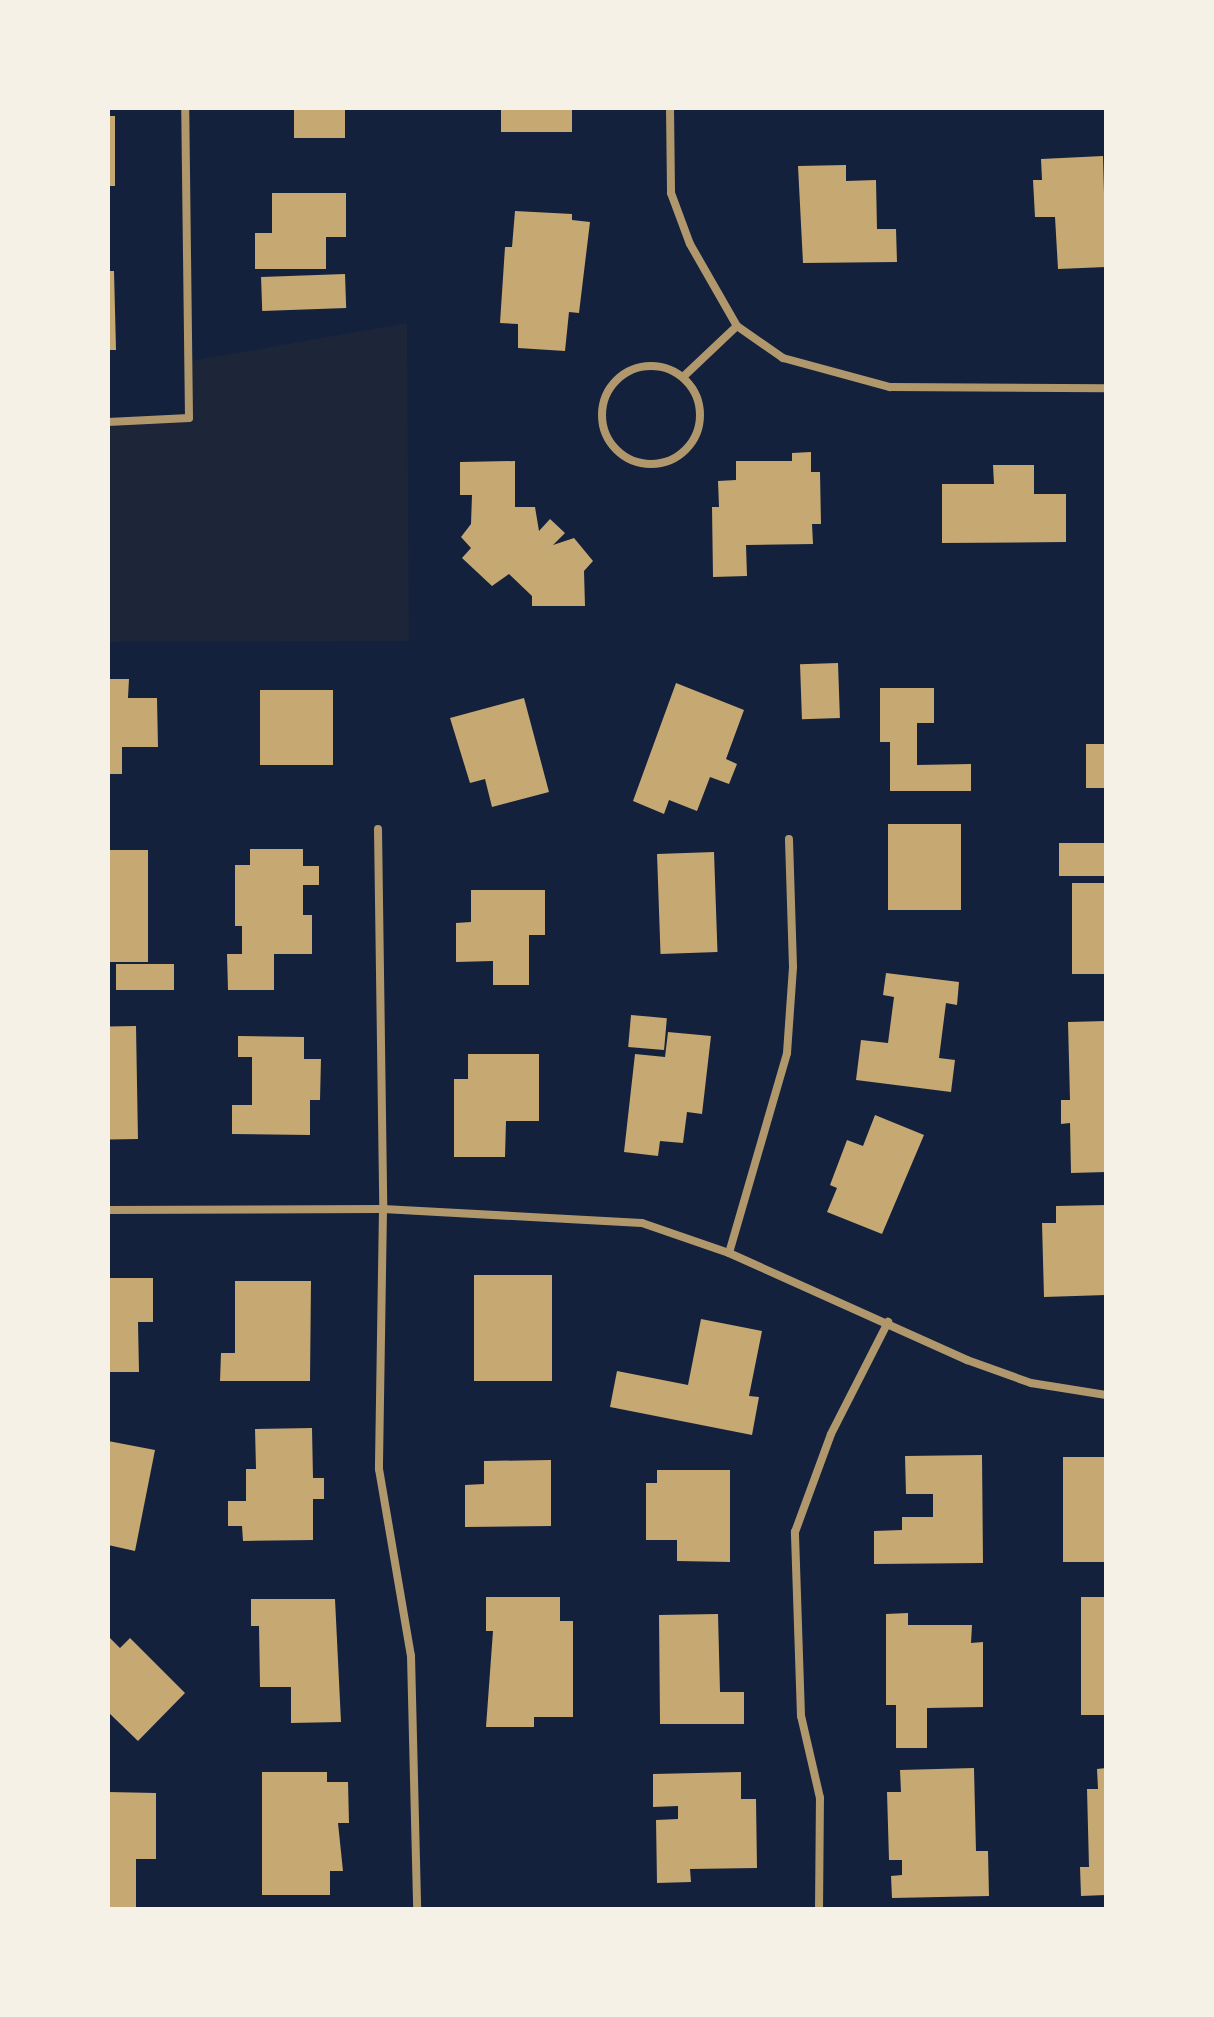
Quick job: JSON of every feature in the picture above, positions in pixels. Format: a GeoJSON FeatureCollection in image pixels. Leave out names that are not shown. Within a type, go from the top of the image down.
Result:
{"type":"FeatureCollection","features":[{"type":"Feature","properties":{"kind":"street"},"geometry":{"type":"LineString","coordinates":[[108,422],[189,418],[185,108]]}},
{"type":"Feature","properties":{"kind":"street"},"geometry":{"type":"LineString","coordinates":[[670,108],[671,193],[712,289],[737,326],[783,358],[890,387],[1106,388]]}},
{"type":"Feature","properties":{"kind":"street"},"geometry":{"type":"LineString","coordinates":[[683,377],[737,326]]}},
{"type":"Feature","properties":{"kind":"street"},"geometry":{"type":"LineString","coordinates":[[653,365],[683,377],[693,389],[700,420],[687,449],[659,464],[643,464],[615,449],[602,419],[603,403],[616,381],[636,368],[653,365]]}},
{"type":"Feature","properties":{"kind":"street"},"geometry":{"type":"LineString","coordinates":[[378,829],[383,1209],[379,1469],[411,1656],[417,1909]]}},
{"type":"Feature","properties":{"kind":"street"},"geometry":{"type":"LineString","coordinates":[[729,1253],[787,1053],[793,967],[789,839]]}},
{"type":"Feature","properties":{"kind":"street"},"geometry":{"type":"LineString","coordinates":[[108,1210],[383,1209],[642,1223],[729,1253],[1031,1383],[1106,1395]]}},
{"type":"Feature","properties":{"kind":"street"},"geometry":{"type":"LineString","coordinates":[[819,1909],[820,1798],[801,1716],[795,1532],[831,1434],[888,1322]]}},
{"type":"Feature","properties":{"kind":"shaded area"},"geometry":{"type":"Polygon","coordinates":[[[407,323],[409,641],[108,642],[108,419],[189,417],[191,361],[407,323]]]}},
{"type":"Feature","properties":{"kind":"building"},"geometry":{"type":"Polygon","coordinates":[[[294,108],[345,108],[345,138],[294,138],[294,108]]]}},
{"type":"Feature","properties":{"kind":"building"},"geometry":{"type":"Polygon","coordinates":[[[501,108],[572,108],[572,132],[501,132],[501,108]]]}},
{"type":"Feature","properties":{"kind":"building"},"geometry":{"type":"Polygon","coordinates":[[[108,116],[115,116],[115,186],[108,186],[108,116]]]}},
{"type":"Feature","properties":{"kind":"building"},"geometry":{"type":"Polygon","coordinates":[[[1103,156],[1106,267],[1058,269],[1055,217],[1035,217],[1033,180],[1042,180],[1041,159],[1103,156]]]}},
{"type":"Feature","properties":{"kind":"building"},"geometry":{"type":"Polygon","coordinates":[[[846,165],[846,181],[876,180],[877,229],[896,229],[897,262],[803,263],[798,166],[846,165]]]}},
{"type":"Feature","properties":{"kind":"building"},"geometry":{"type":"Polygon","coordinates":[[[272,193],[346,193],[346,237],[326,237],[326,269],[255,269],[255,233],[272,233],[272,193]]]}},
{"type":"Feature","properties":{"kind":"building"},"geometry":{"type":"Polygon","coordinates":[[[515,211],[572,214],[572,220],[590,222],[579,313],[569,312],[565,351],[518,348],[518,324],[500,323],[505,247],[512,247],[515,211]]]}},
{"type":"Feature","properties":{"kind":"building"},"geometry":{"type":"Polygon","coordinates":[[[108,271],[114,271],[116,350],[108,350],[108,271]]]}},
{"type":"Feature","properties":{"kind":"building"},"geometry":{"type":"Polygon","coordinates":[[[345,274],[346,308],[262,311],[261,277],[345,274]]]}},
{"type":"Feature","properties":{"kind":"building"},"geometry":{"type":"Polygon","coordinates":[[[811,452],[811,472],[820,472],[821,524],[812,524],[813,544],[746,545],[747,576],[713,577],[712,507],[719,507],[718,481],[736,480],[736,461],[792,461],[792,453],[811,452]]]}},
{"type":"Feature","properties":{"kind":"building"},"geometry":{"type":"Polygon","coordinates":[[[515,461],[515,507],[535,507],[539,531],[550,519],[565,533],[553,545],[574,538],[593,561],[584,571],[585,606],[532,606],[532,596],[509,574],[492,586],[462,558],[471,548],[461,537],[471,524],[472,495],[460,495],[460,462],[515,461]]]}},
{"type":"Feature","properties":{"kind":"building"},"geometry":{"type":"Polygon","coordinates":[[[993,465],[1034,465],[1034,494],[1066,494],[1066,542],[942,543],[942,484],[994,484],[993,465]]]}},
{"type":"Feature","properties":{"kind":"building"},"geometry":{"type":"Polygon","coordinates":[[[838,663],[840,718],[802,719],[800,664],[838,663]]]}},
{"type":"Feature","properties":{"kind":"building"},"geometry":{"type":"Polygon","coordinates":[[[108,679],[129,679],[128,698],[157,698],[158,747],[122,747],[122,774],[108,774],[108,679]]]}},
{"type":"Feature","properties":{"kind":"building"},"geometry":{"type":"Polygon","coordinates":[[[676,683],[744,710],[726,759],[737,764],[729,784],[710,777],[697,811],[669,800],[664,814],[633,801],[676,683]]]}},
{"type":"Feature","properties":{"kind":"building"},"geometry":{"type":"Polygon","coordinates":[[[880,688],[934,688],[934,723],[917,723],[917,765],[971,764],[971,791],[890,791],[890,742],[880,742],[880,688]]]}},
{"type":"Feature","properties":{"kind":"building"},"geometry":{"type":"Polygon","coordinates":[[[260,690],[333,690],[333,765],[260,765],[260,690]]]}},
{"type":"Feature","properties":{"kind":"building"},"geometry":{"type":"Polygon","coordinates":[[[524,698],[549,792],[492,807],[485,779],[470,783],[450,718],[524,698]]]}},
{"type":"Feature","properties":{"kind":"building"},"geometry":{"type":"Polygon","coordinates":[[[1086,744],[1106,744],[1106,788],[1086,788],[1086,744]]]}},
{"type":"Feature","properties":{"kind":"building"},"geometry":{"type":"Polygon","coordinates":[[[888,824],[961,824],[961,910],[888,910],[888,824]]]}},
{"type":"Feature","properties":{"kind":"building"},"geometry":{"type":"Polygon","coordinates":[[[1059,843],[1106,843],[1106,876],[1059,876],[1059,843]]]}},
{"type":"Feature","properties":{"kind":"building"},"geometry":{"type":"Polygon","coordinates":[[[250,849],[303,849],[303,866],[319,866],[319,885],[303,885],[303,915],[312,915],[312,954],[274,954],[274,990],[228,990],[227,954],[242,954],[242,926],[235,926],[235,865],[250,865],[250,849]]]}},
{"type":"Feature","properties":{"kind":"building"},"geometry":{"type":"Polygon","coordinates":[[[108,850],[148,850],[148,962],[108,962],[108,850]]]}},
{"type":"Feature","properties":{"kind":"building"},"geometry":{"type":"Polygon","coordinates":[[[714,852],[717,952],[661,954],[657,854],[714,852]]]}},
{"type":"Feature","properties":{"kind":"building"},"geometry":{"type":"Polygon","coordinates":[[[1072,883],[1106,883],[1106,974],[1072,974],[1072,883]]]}},
{"type":"Feature","properties":{"kind":"building"},"geometry":{"type":"Polygon","coordinates":[[[471,890],[545,890],[545,935],[529,935],[529,985],[493,985],[493,961],[456,962],[456,923],[471,922],[471,890]]]}},
{"type":"Feature","properties":{"kind":"building"},"geometry":{"type":"Polygon","coordinates":[[[116,964],[174,964],[174,990],[116,990],[116,964]]]}},
{"type":"Feature","properties":{"kind":"building"},"geometry":{"type":"Polygon","coordinates":[[[886,973],[959,982],[957,1005],[946,1003],[939,1058],[955,1060],[951,1092],[856,1080],[861,1040],[888,1043],[894,997],[883,995],[886,973]]]}},
{"type":"Feature","properties":{"kind":"building"},"geometry":{"type":"Polygon","coordinates":[[[631,1015],[667,1018],[664,1050],[628,1047],[631,1015]]]}},
{"type":"Feature","properties":{"kind":"building"},"geometry":{"type":"Polygon","coordinates":[[[1106,1021],[1106,1172],[1071,1173],[1070,1123],[1061,1124],[1061,1100],[1070,1100],[1068,1022],[1106,1021]]]}},
{"type":"Feature","properties":{"kind":"building"},"geometry":{"type":"Polygon","coordinates":[[[108,1026],[136,1026],[138,1139],[110,1139],[108,1026]]]}},
{"type":"Feature","properties":{"kind":"building"},"geometry":{"type":"Polygon","coordinates":[[[668,1032],[711,1036],[702,1114],[687,1112],[683,1143],[660,1141],[658,1156],[624,1152],[635,1054],[665,1057],[668,1032]]]}},
{"type":"Feature","properties":{"kind":"building"},"geometry":{"type":"Polygon","coordinates":[[[238,1036],[304,1037],[304,1059],[321,1059],[320,1100],[310,1100],[310,1135],[232,1134],[232,1105],[252,1105],[252,1057],[238,1057],[238,1036]]]}},
{"type":"Feature","properties":{"kind":"building"},"geometry":{"type":"Polygon","coordinates":[[[468,1054],[539,1054],[539,1121],[506,1121],[505,1157],[454,1157],[454,1079],[468,1079],[468,1054]]]}},
{"type":"Feature","properties":{"kind":"building"},"geometry":{"type":"Polygon","coordinates":[[[875,1115],[924,1135],[882,1234],[827,1212],[837,1188],[830,1185],[847,1140],[863,1146],[875,1115]]]}},
{"type":"Feature","properties":{"kind":"building"},"geometry":{"type":"Polygon","coordinates":[[[1106,1205],[1106,1295],[1044,1297],[1042,1223],[1056,1223],[1056,1206],[1106,1205]]]}},
{"type":"Feature","properties":{"kind":"building"},"geometry":{"type":"Polygon","coordinates":[[[474,1275],[552,1275],[552,1381],[474,1381],[474,1275]]]}},
{"type":"Feature","properties":{"kind":"building"},"geometry":{"type":"Polygon","coordinates":[[[108,1278],[153,1278],[153,1322],[138,1322],[139,1372],[108,1372],[108,1278]]]}},
{"type":"Feature","properties":{"kind":"building"},"geometry":{"type":"Polygon","coordinates":[[[235,1281],[311,1281],[310,1381],[220,1381],[221,1353],[235,1353],[235,1281]]]}},
{"type":"Feature","properties":{"kind":"building"},"geometry":{"type":"Polygon","coordinates":[[[701,1319],[762,1331],[749,1396],[759,1397],[752,1435],[610,1407],[617,1371],[688,1385],[701,1319]]]}},
{"type":"Feature","properties":{"kind":"building"},"geometry":{"type":"Polygon","coordinates":[[[312,1428],[313,1478],[324,1478],[324,1499],[313,1499],[313,1540],[243,1541],[242,1526],[228,1526],[228,1501],[246,1501],[246,1469],[256,1469],[255,1429],[312,1428]]]}},
{"type":"Feature","properties":{"kind":"building"},"geometry":{"type":"Polygon","coordinates":[[[108,1441],[155,1450],[135,1551],[108,1545],[108,1441]]]}},
{"type":"Feature","properties":{"kind":"building"},"geometry":{"type":"Polygon","coordinates":[[[982,1455],[983,1563],[874,1564],[874,1531],[902,1530],[902,1517],[933,1517],[933,1494],[906,1494],[905,1456],[982,1455]]]}},
{"type":"Feature","properties":{"kind":"building"},"geometry":{"type":"Polygon","coordinates":[[[1063,1457],[1106,1457],[1106,1562],[1063,1562],[1063,1457]]]}},
{"type":"Feature","properties":{"kind":"building"},"geometry":{"type":"Polygon","coordinates":[[[551,1460],[551,1526],[465,1527],[465,1485],[484,1484],[484,1461],[551,1460]]]}},
{"type":"Feature","properties":{"kind":"building"},"geometry":{"type":"Polygon","coordinates":[[[657,1470],[730,1470],[730,1562],[677,1561],[677,1540],[646,1540],[646,1483],[657,1483],[657,1470]]]}},
{"type":"Feature","properties":{"kind":"building"},"geometry":{"type":"Polygon","coordinates":[[[486,1597],[560,1597],[560,1621],[573,1621],[573,1717],[534,1717],[534,1727],[486,1727],[493,1631],[486,1631],[486,1597]]]}},
{"type":"Feature","properties":{"kind":"building"},"geometry":{"type":"Polygon","coordinates":[[[1081,1597],[1106,1597],[1106,1715],[1081,1715],[1081,1597]]]}},
{"type":"Feature","properties":{"kind":"building"},"geometry":{"type":"Polygon","coordinates":[[[251,1599],[335,1599],[341,1722],[291,1723],[291,1687],[260,1687],[259,1626],[251,1626],[251,1599]]]}},
{"type":"Feature","properties":{"kind":"building"},"geometry":{"type":"Polygon","coordinates":[[[908,1613],[908,1625],[972,1625],[971,1643],[983,1642],[983,1707],[927,1708],[927,1748],[896,1748],[896,1705],[886,1705],[886,1614],[908,1613]]]}},
{"type":"Feature","properties":{"kind":"building"},"geometry":{"type":"Polygon","coordinates":[[[718,1614],[720,1692],[744,1692],[744,1724],[660,1724],[659,1615],[718,1614]]]}},
{"type":"Feature","properties":{"kind":"building"},"geometry":{"type":"Polygon","coordinates":[[[108,1636],[120,1648],[130,1638],[185,1693],[138,1741],[108,1712],[108,1636]]]}},
{"type":"Feature","properties":{"kind":"building"},"geometry":{"type":"Polygon","coordinates":[[[974,1768],[976,1851],[988,1851],[989,1896],[892,1898],[891,1876],[902,1875],[902,1860],[889,1860],[887,1792],[901,1792],[900,1770],[974,1768]]]}},
{"type":"Feature","properties":{"kind":"building"},"geometry":{"type":"Polygon","coordinates":[[[1106,1768],[1106,1895],[1081,1896],[1080,1867],[1089,1867],[1087,1789],[1098,1789],[1097,1769],[1106,1768]]]}},
{"type":"Feature","properties":{"kind":"building"},"geometry":{"type":"Polygon","coordinates":[[[262,1772],[327,1772],[327,1782],[348,1782],[349,1823],[338,1823],[343,1871],[330,1871],[330,1895],[262,1895],[262,1772]]]}},
{"type":"Feature","properties":{"kind":"building"},"geometry":{"type":"Polygon","coordinates":[[[741,1772],[741,1799],[756,1799],[757,1868],[690,1869],[691,1882],[657,1883],[656,1820],[678,1819],[678,1806],[653,1807],[653,1774],[741,1772]]]}},
{"type":"Feature","properties":{"kind":"building"},"geometry":{"type":"Polygon","coordinates":[[[108,1792],[156,1793],[156,1859],[136,1859],[136,1909],[108,1909],[108,1792]]]}}]}
